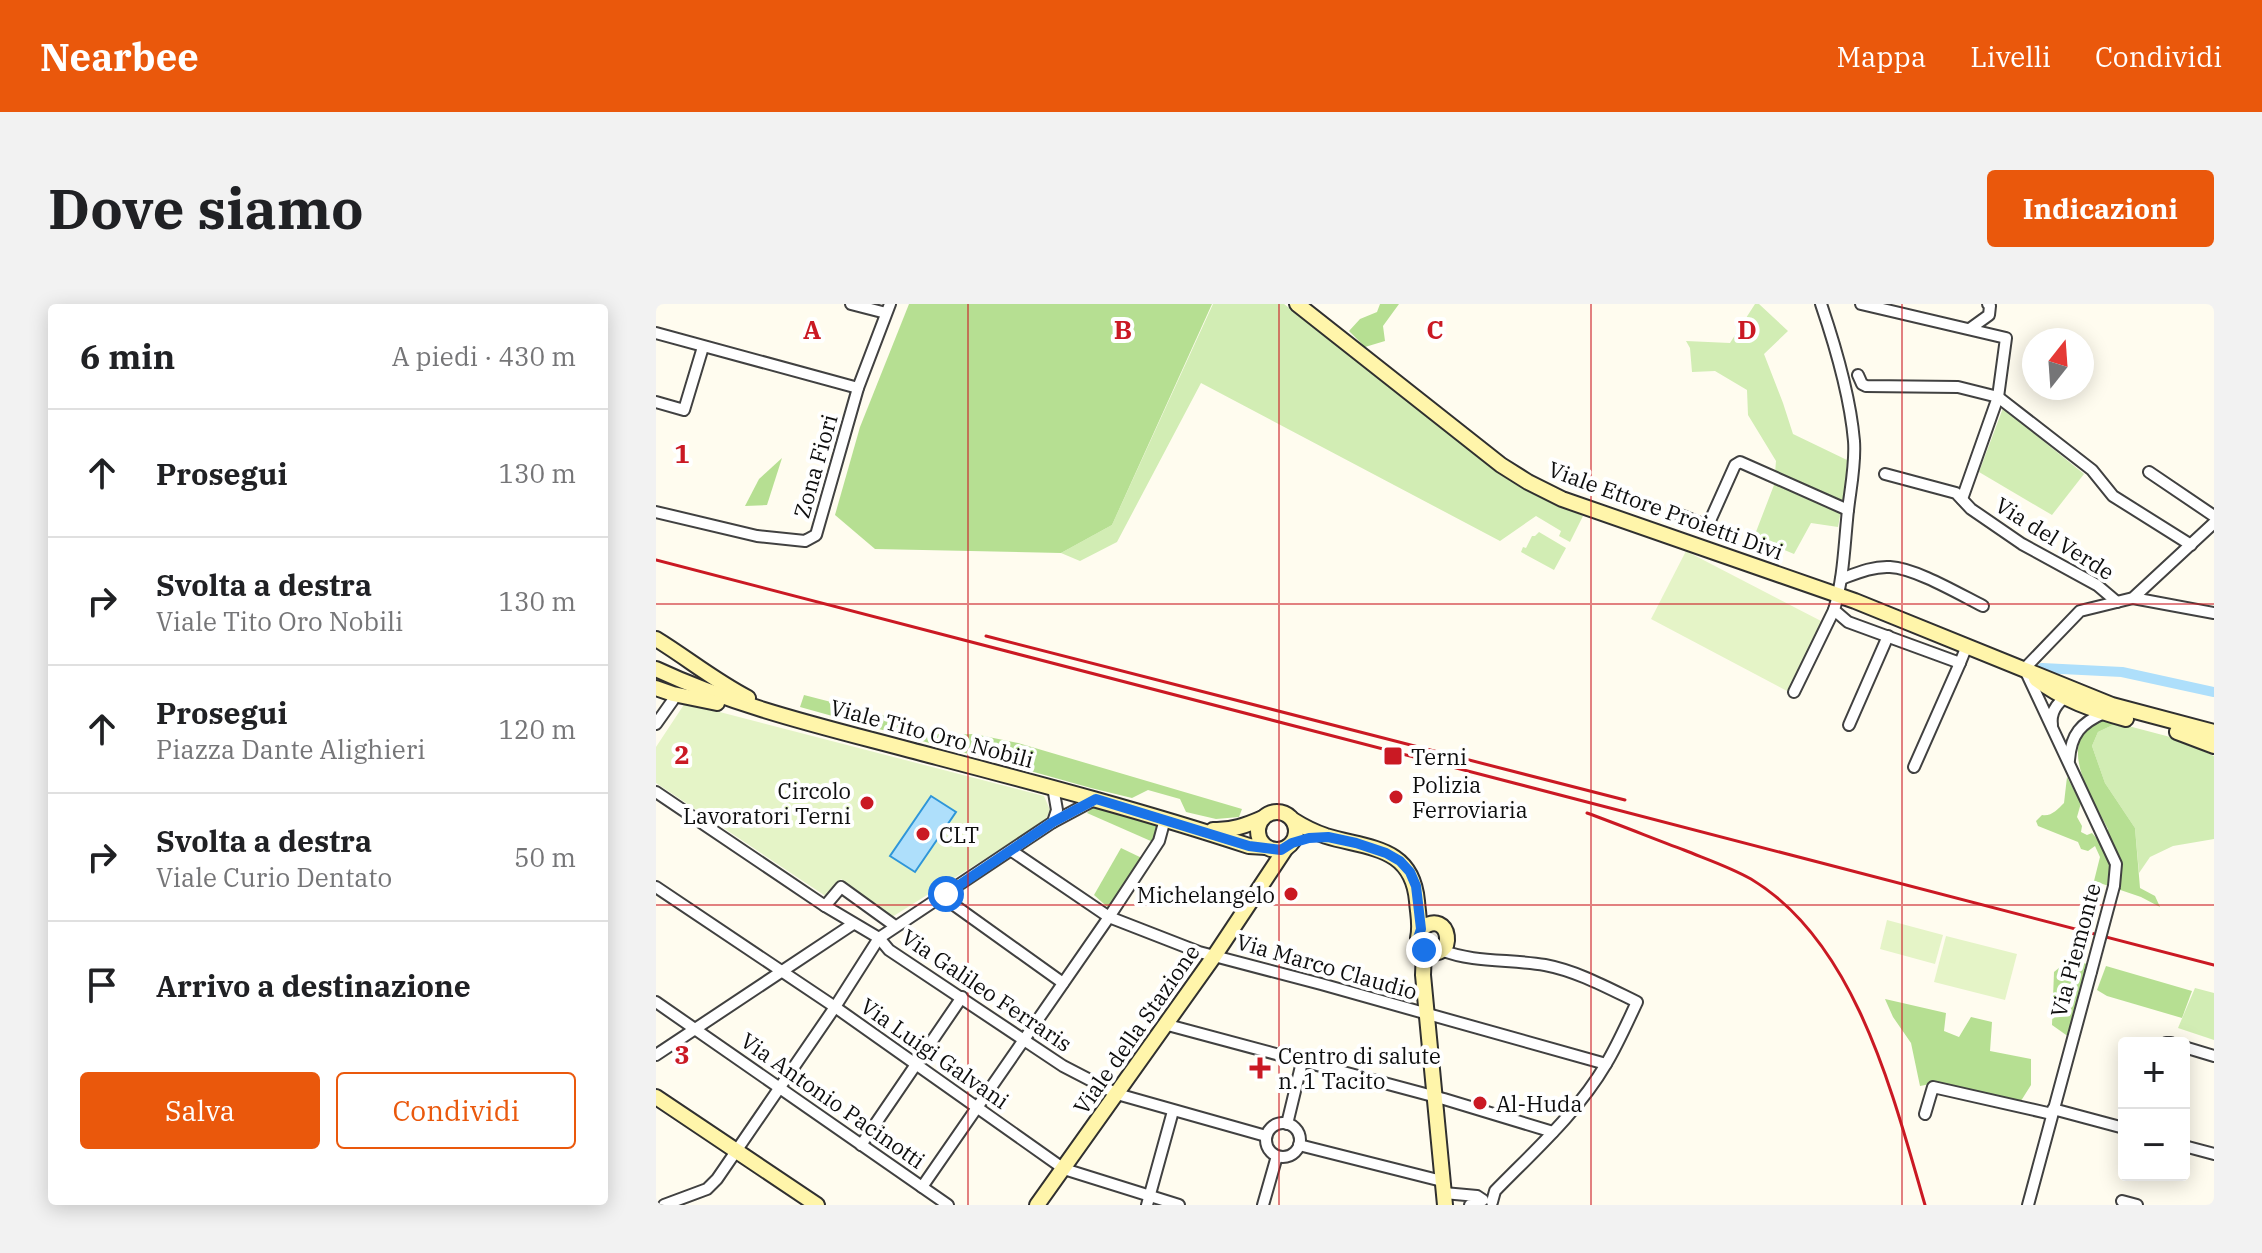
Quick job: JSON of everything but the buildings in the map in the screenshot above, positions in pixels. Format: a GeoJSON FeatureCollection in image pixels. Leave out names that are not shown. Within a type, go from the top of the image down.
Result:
{"type":"FeatureCollection","features":[{"type":"Feature","properties":{"kind":"street"},"geometry":{"type":"LineString","coordinates":[[851,304],[888,309]]}},
{"type":"Feature","properties":{"kind":"street","name":"Viale Ettore Proietti Divi"},"geometry":{"type":"LineString","coordinates":[[1297,304],[1501,465],[1528,482],[1562,499],[1838,595],[2026,672]]}},
{"type":"Feature","properties":{"kind":"street"},"geometry":{"type":"LineString","coordinates":[[1794,692],[1834,610],[1841,579],[1853,475],[1854,442],[1833,339],[1821,304]]}},
{"type":"Feature","properties":{"kind":"street"},"geometry":{"type":"LineString","coordinates":[[1861,304],[2006,338],[1998,397],[1962,499]]}},
{"type":"Feature","properties":{"kind":"street"},"geometry":{"type":"LineString","coordinates":[[1971,328],[1989,315],[1988,304]]}},
{"type":"Feature","properties":{"kind":"street","name":"Zona Fiori"},"geometry":{"type":"LineString","coordinates":[[656,512],[757,536],[805,541],[816,535],[858,388],[888,309]]}},
{"type":"Feature","properties":{"kind":"street","name":"Zona Fiori"},"geometry":{"type":"LineString","coordinates":[[656,333],[858,388]]}},
{"type":"Feature","properties":{"kind":"street"},"geometry":{"type":"LineString","coordinates":[[656,402],[684,410],[703,347]]}},
{"type":"Feature","properties":{"kind":"street"},"geometry":{"type":"LineString","coordinates":[[1858,375],[1866,386],[1958,387],[1998,397],[2092,470],[2113,496],[2191,545]]}},
{"type":"Feature","properties":{"kind":"street"},"geometry":{"type":"LineString","coordinates":[[1673,512],[1698,524],[1709,523],[1735,465],[1740,462],[1848,510]]}},
{"type":"Feature","properties":{"kind":"street"},"geometry":{"type":"LineString","coordinates":[[2149,472],[2214,516]]}},
{"type":"Feature","properties":{"kind":"street","name":"Via del Verde"},"geometry":{"type":"LineString","coordinates":[[1885,474],[1956,493],[1971,509],[2022,544],[2097,585],[2117,602]]}},
{"type":"Feature","properties":{"kind":"street"},"geometry":{"type":"LineString","coordinates":[[2133,598],[2214,523]]}},
{"type":"Feature","properties":{"kind":"street"},"geometry":{"type":"LineString","coordinates":[[1841,579],[1876,568],[1905,569],[1983,606]]}},
{"type":"Feature","properties":{"kind":"street"},"geometry":{"type":"LineString","coordinates":[[2026,672],[2028,665],[2080,611],[2133,598],[2214,613]]}},
{"type":"Feature","properties":{"kind":"street"},"geometry":{"type":"LineString","coordinates":[[1834,610],[1848,622],[1960,663]]}},
{"type":"Feature","properties":{"kind":"street"},"geometry":{"type":"LineString","coordinates":[[1849,725],[1888,636]]}},
{"type":"Feature","properties":{"kind":"street"},"geometry":{"type":"LineString","coordinates":[[656,639],[720,683],[784,717]]}},
{"type":"Feature","properties":{"kind":"street"},"geometry":{"type":"LineString","coordinates":[[1914,767],[1966,648]]}},
{"type":"Feature","properties":{"kind":"street","name":"Viale Tito Oro Nobili"},"geometry":{"type":"LineString","coordinates":[[656,669],[716,695],[784,717],[1053,787],[1201,829],[1249,846],[1266,847]]}},
{"type":"Feature","properties":{"kind":"street"},"geometry":{"type":"LineString","coordinates":[[2026,672],[2076,704],[2214,732]]}},
{"type":"Feature","properties":{"kind":"street"},"geometry":{"type":"LineString","coordinates":[[2026,672],[2108,709],[2214,746]]}},
{"type":"Feature","properties":{"kind":"street","name":"Via Piemonte"},"geometry":{"type":"LineString","coordinates":[[2026,672],[2116,864],[2114,886],[2028,1205]]}},
{"type":"Feature","properties":{"kind":"street"},"geometry":{"type":"LineString","coordinates":[[656,688],[784,717]]}},
{"type":"Feature","properties":{"kind":"street"},"geometry":{"type":"LineString","coordinates":[[2053,727],[2051,718],[2055,707],[2064,698]]}},
{"type":"Feature","properties":{"kind":"street"},"geometry":{"type":"LineString","coordinates":[[656,724],[673,700]]}},
{"type":"Feature","properties":{"kind":"street"},"geometry":{"type":"LineString","coordinates":[[2069,762],[2070,744],[2077,731],[2108,709]]}},
{"type":"Feature","properties":{"kind":"street"},"geometry":{"type":"LineString","coordinates":[[1053,787],[1057,810],[1053,822]]}},
{"type":"Feature","properties":{"kind":"street","name":"Via Galileo Ferraris"},"geometry":{"type":"LineString","coordinates":[[656,792],[825,906],[879,938],[889,950],[1063,1066],[1117,1094],[1266,1136]]}},
{"type":"Feature","properties":{"kind":"street"},"geometry":{"type":"LineString","coordinates":[[664,1205],[707,1189],[717,1179],[879,938],[1053,822],[1096,799]]}},
{"type":"Feature","properties":{"kind":"street"},"geometry":{"type":"LineString","coordinates":[[1328,837],[1309,838],[1276,850],[1266,847],[1259,836],[1259,824],[1263,818],[1279,812],[1308,830],[1386,853],[1400,861],[1410,872],[1416,893],[1421,929],[1418,938],[1433,951],[1461,958],[1548,965],[1594,981],[1637,1002],[1606,1064],[1583,1098],[1495,1191],[1491,1202]]}},
{"type":"Feature","properties":{"kind":"street","name":"Viale Tito Oro Nobili"},"geometry":{"type":"LineString","coordinates":[[1201,829],[1223,831],[1263,818]]}},
{"type":"Feature","properties":{"kind":"street"},"geometry":{"type":"LineString","coordinates":[[922,1187],[1109,917],[1159,841],[1165,819]]}},
{"type":"Feature","properties":{"kind":"street"},"geometry":{"type":"LineString","coordinates":[[1289,845],[1296,832],[1293,820]]}},
{"type":"Feature","properties":{"kind":"street","name":"Viale della Stazione"},"geometry":{"type":"LineString","coordinates":[[1037,1205],[1215,955],[1289,845]]}},
{"type":"Feature","properties":{"kind":"street"},"geometry":{"type":"LineString","coordinates":[[1249,846],[1263,860],[1267,876]]}},
{"type":"Feature","properties":{"kind":"street","name":"Via Marco Claudio"},"geometry":{"type":"LineString","coordinates":[[1012,851],[1109,917],[1199,952],[1606,1064]]}},
{"type":"Feature","properties":{"kind":"street","name":"Via Luigi Galvani"},"geometry":{"type":"LineString","coordinates":[[656,887],[835,1007],[1064,1169],[1148,1200],[1179,1205]]}},
{"type":"Feature","properties":{"kind":"street"},"geometry":{"type":"LineString","coordinates":[[825,906],[841,887],[895,926]]}},
{"type":"Feature","properties":{"kind":"street"},"geometry":{"type":"LineString","coordinates":[[1416,893],[1427,915],[1447,934],[1447,941],[1433,951],[1423,975],[1444,1193]]}},
{"type":"Feature","properties":{"kind":"street"},"geometry":{"type":"LineString","coordinates":[[946,894],[954,905],[1063,983]]}},
{"type":"Feature","properties":{"kind":"street"},"geometry":{"type":"LineString","coordinates":[[1421,929],[1436,923]]}},
{"type":"Feature","properties":{"kind":"street"},"geometry":{"type":"LineString","coordinates":[[656,1055],[853,924]]}},
{"type":"Feature","properties":{"kind":"street"},"geometry":{"type":"LineString","coordinates":[[861,1145],[962,997]]}},
{"type":"Feature","properties":{"kind":"street","name":"Via Antonio Pacinotti"},"geometry":{"type":"LineString","coordinates":[[656,1002],[948,1205]]}},
{"type":"Feature","properties":{"kind":"street"},"geometry":{"type":"LineString","coordinates":[[1164,1024],[1553,1132]]}},
{"type":"Feature","properties":{"kind":"street"},"geometry":{"type":"LineString","coordinates":[[2190,1049],[2214,1056]]}},
{"type":"Feature","properties":{"kind":"street"},"geometry":{"type":"LineString","coordinates":[[1287,1124],[1302,1062]]}},
{"type":"Feature","properties":{"kind":"street"},"geometry":{"type":"LineString","coordinates":[[1925,1114],[1933,1087],[2118,1127]]}},
{"type":"Feature","properties":{"kind":"street"},"geometry":{"type":"LineString","coordinates":[[656,1097],[737,1151],[795,1199],[817,1205]]}},
{"type":"Feature","properties":{"kind":"street"},"geometry":{"type":"LineString","coordinates":[[1148,1200],[1173,1111]]}},
{"type":"Feature","properties":{"kind":"street"},"geometry":{"type":"LineString","coordinates":[[1287,1124],[1296,1129],[1299,1145],[1293,1154],[1277,1156],[1268,1149],[1266,1136],[1275,1125],[1287,1124]]}},
{"type":"Feature","properties":{"kind":"street"},"geometry":{"type":"LineString","coordinates":[[1299,1145],[1444,1193],[1477,1196],[1491,1202]]}},
{"type":"Feature","properties":{"kind":"street"},"geometry":{"type":"LineString","coordinates":[[2190,1148],[2214,1154]]}},
{"type":"Feature","properties":{"kind":"street"},"geometry":{"type":"LineString","coordinates":[[1263,1205],[1277,1156]]}},
{"type":"Feature","properties":{"kind":"street"},"geometry":{"type":"LineString","coordinates":[[2122,1201],[2137,1205]]}},
{"type":"Feature","properties":{"kind":"street"},"geometry":{"type":"LineString","coordinates":[[1470,1205],[1491,1202]]}},
{"type":"Feature","properties":{"kind":"green space"},"geometry":{"type":"Polygon","coordinates":[[[909,304],[1212,304],[1112,525],[1061,553],[875,549],[835,515],[860,427],[909,304]]]}},
{"type":"Feature","properties":{"kind":"green space"},"geometry":{"type":"Polygon","coordinates":[[[1213,304],[1284,304],[1518,485],[1583,516],[1570,542],[1559,536],[1561,531],[1536,516],[1500,541],[1201,383],[1117,542],[1080,561],[1061,553],[1112,525],[1213,304]]]}},
{"type":"Feature","properties":{"kind":"green space"},"geometry":{"type":"Polygon","coordinates":[[[1380,304],[1399,304],[1383,326],[1385,341],[1365,347],[1349,331],[1360,319],[1377,312],[1380,304]]]}},
{"type":"Feature","properties":{"kind":"green space"},"geometry":{"type":"Polygon","coordinates":[[[1755,304],[1759,304],[1788,331],[1764,354],[1793,434],[1847,460],[1838,527],[1811,523],[1794,554],[1754,537],[1774,485],[1776,461],[1748,415],[1747,390],[1715,371],[1692,372],[1690,348],[1686,341],[1730,343],[1755,304]]]}},
{"type":"Feature","properties":{"kind":"green space"},"geometry":{"type":"Polygon","coordinates":[[[2003,408],[2084,474],[2052,515],[1979,472],[2003,408]]]}},
{"type":"Feature","properties":{"kind":"green space"},"geometry":{"type":"Polygon","coordinates":[[[782,458],[767,505],[745,506],[759,479],[782,458]]]}},
{"type":"Feature","properties":{"kind":"green space"},"geometry":{"type":"Polygon","coordinates":[[[1539,532],[1566,548],[1554,570],[1521,552],[1532,536],[1539,532]]]}},
{"type":"Feature","properties":{"kind":"green space"},"geometry":{"type":"Polygon","coordinates":[[[1686,551],[1823,622],[1789,692],[1651,619],[1686,551]]]}},
{"type":"Feature","properties":{"kind":"green space"},"geometry":{"type":"Polygon","coordinates":[[[804,695],[893,718],[905,726],[928,733],[974,734],[1018,743],[1242,809],[1239,817],[1216,819],[1186,812],[1180,799],[1148,790],[1132,798],[1091,788],[800,707],[804,695]]]}},
{"type":"Feature","properties":{"kind":"green space","name":"Circolo Lavoratori Terni"},"geometry":{"type":"Polygon","coordinates":[[[685,703],[1044,796],[1050,810],[1045,821],[892,917],[841,879],[827,897],[656,783],[656,747],[685,703]]]}},
{"type":"Feature","properties":{"kind":"green space"},"geometry":{"type":"Polygon","coordinates":[[[2103,720],[2117,723],[2098,732],[2092,746],[2105,783],[2135,828],[2140,888],[2155,896],[2160,907],[2094,881],[2100,857],[2095,846],[2088,851],[2081,849],[2078,842],[2038,826],[2036,821],[2064,803],[2067,777],[2081,803],[2077,817],[2082,826],[2081,832],[2087,835],[2092,833],[2103,846],[2108,829],[2086,786],[2078,754],[2080,740],[2088,729],[2103,720]]]}},
{"type":"Feature","properties":{"kind":"green space"},"geometry":{"type":"Polygon","coordinates":[[[2117,723],[2174,738],[2214,756],[2214,839],[2173,846],[2150,857],[2139,873],[2135,828],[2105,783],[2092,746],[2098,732],[2117,723]]]}},
{"type":"Feature","properties":{"kind":"green space"},"geometry":{"type":"Polygon","coordinates":[[[1096,803],[1157,823],[1153,842],[1087,813],[1096,803]]]}},
{"type":"Feature","properties":{"kind":"green space"},"geometry":{"type":"Polygon","coordinates":[[[1121,848],[1146,860],[1114,913],[1094,895],[1121,848]]]}},
{"type":"Feature","properties":{"kind":"green space"},"geometry":{"type":"Polygon","coordinates":[[[1887,920],[1943,935],[1935,964],[1880,949],[1887,920]]]}},
{"type":"Feature","properties":{"kind":"green space"},"geometry":{"type":"Polygon","coordinates":[[[1946,936],[2017,954],[2005,1000],[1934,982],[1946,936]]]}},
{"type":"Feature","properties":{"kind":"green space"},"geometry":{"type":"Polygon","coordinates":[[[2070,959],[2087,964],[2069,1037],[2052,1025],[2054,972],[2070,959]]]}},
{"type":"Feature","properties":{"kind":"green space"},"geometry":{"type":"Polygon","coordinates":[[[2106,966],[2192,991],[2182,1018],[2107,996],[2097,990],[2106,966]]]}},
{"type":"Feature","properties":{"kind":"green space"},"geometry":{"type":"Polygon","coordinates":[[[2195,988],[2214,993],[2214,1040],[2178,1028],[2195,988]]]}},
{"type":"Feature","properties":{"kind":"green space"},"geometry":{"type":"Polygon","coordinates":[[[1885,999],[1946,1013],[1944,1031],[1959,1037],[1971,1017],[1992,1022],[1990,1051],[2031,1059],[2031,1085],[2019,1104],[1940,1082],[1920,1086],[1911,1043],[1885,999]]]}},
{"type":"Feature","properties":{"kind":"water","name":"CLT"},"geometry":{"type":"Polygon","coordinates":[[[931,796],[956,812],[915,872],[890,856],[931,796]]]}},
{"type":"Feature","properties":{"kind":"waterway"},"geometry":{"type":"LineString","coordinates":[[2042,668],[2122,672],[2214,692]]}},
{"type":"Feature","properties":{"kind":"railway"},"geometry":{"type":"LineString","coordinates":[[656,560],[2214,965]]}},
{"type":"Feature","properties":{"kind":"railway"},"geometry":{"type":"LineString","coordinates":[[986,636],[1625,800]]}},
{"type":"Feature","properties":{"kind":"railway"},"geometry":{"type":"LineString","coordinates":[[1587,813],[1718,863],[1751,879],[1787,907],[1818,941],[1844,981],[1884,1070],[1925,1205]]}},
{"type":"Feature","properties":{"kind":"place","name":"Terni"},"geometry":{"type":"Point","coordinates":[1393,756]}},
{"type":"Feature","properties":{"kind":"place","name":"Polizia Ferroviaria"},"geometry":{"type":"Point","coordinates":[1396,797]}},
{"type":"Feature","properties":{"kind":"place","name":"Circolo Lavoratori Terni"},"geometry":{"type":"Point","coordinates":[867,803]}},
{"type":"Feature","properties":{"kind":"place","name":"CLT"},"geometry":{"type":"Point","coordinates":[923,834]}},
{"type":"Feature","properties":{"kind":"place","name":"Michelangelo"},"geometry":{"type":"Point","coordinates":[1291,894]}},
{"type":"Feature","properties":{"kind":"place","name":"Centro di salute n. 1 Tacito"},"geometry":{"type":"Point","coordinates":[1260,1068]}},
{"type":"Feature","properties":{"kind":"place","name":"Al-Huda"},"geometry":{"type":"Point","coordinates":[1480,1103]}},
{"type":"Feature","properties":{"kind":"route"},"geometry":{"type":"LineString","coordinates":[[946,894],[1053,822],[1096,799],[1249,846],[1281,850],[1309,838],[1328,837],[1386,853],[1400,861],[1410,872],[1416,886],[1421,929],[1418,942],[1424,950]]}}]}
